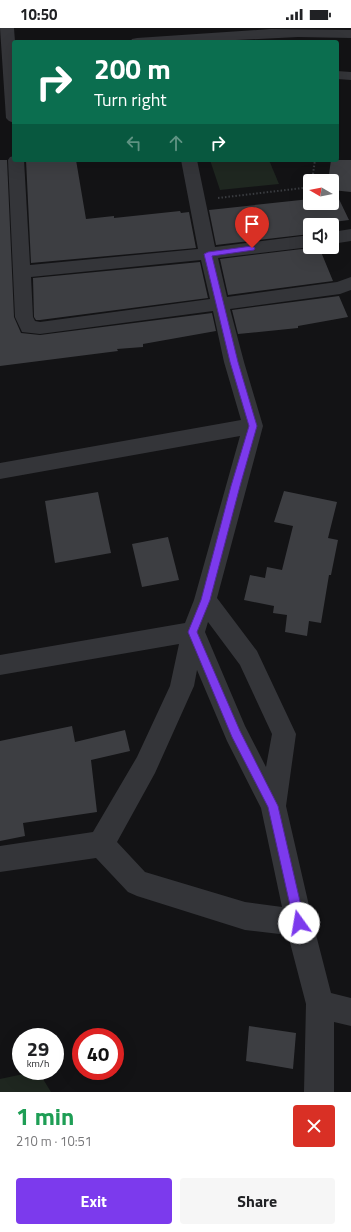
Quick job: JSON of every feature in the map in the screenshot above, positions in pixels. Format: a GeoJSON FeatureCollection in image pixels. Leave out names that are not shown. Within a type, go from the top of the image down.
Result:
{"type":"FeatureCollection","features":[{"type":"Feature","properties":{"kind":"street"},"geometry":{"type":"LineString","coordinates":[[7,28],[12,70]]}},
{"type":"Feature","properties":{"kind":"street"},"geometry":{"type":"LineString","coordinates":[[147,40],[161,37],[286,33],[351,34]]}},
{"type":"Feature","properties":{"kind":"street"},"geometry":{"type":"LineString","coordinates":[[339,75],[351,76]]}},
{"type":"Feature","properties":{"kind":"street"},"geometry":{"type":"LineString","coordinates":[[16,162],[23,272],[24,317],[29,327],[40,328],[340,288],[351,283]]}},
{"type":"Feature","properties":{"kind":"street"},"geometry":{"type":"LineString","coordinates":[[101,844],[146,764],[182,686],[193,632],[205,600],[235,486],[253,426],[234,362],[220,304],[208,254],[189,162]]}},
{"type":"Feature","properties":{"kind":"street"},"geometry":{"type":"LineString","coordinates":[[339,237],[351,235]]}},
{"type":"Feature","properties":{"kind":"street"},"geometry":{"type":"LineString","coordinates":[[23,272],[208,254],[303,242]]}},
{"type":"Feature","properties":{"kind":"street"},"geometry":{"type":"LineString","coordinates":[[0,471],[253,426]]}},
{"type":"Feature","properties":{"kind":"street"},"geometry":{"type":"LineString","coordinates":[[205,600],[249,658],[284,734],[273,806]]}},
{"type":"Feature","properties":{"kind":"street"},"geometry":{"type":"LineString","coordinates":[[0,665],[193,632]]}},
{"type":"Feature","properties":{"kind":"street"},"geometry":{"type":"LineString","coordinates":[[193,632],[236,733],[273,806],[299,923],[320,1004],[319,1092]]}},
{"type":"Feature","properties":{"kind":"street"},"geometry":{"type":"LineString","coordinates":[[0,859],[101,844]]}},
{"type":"Feature","properties":{"kind":"street"},"geometry":{"type":"LineString","coordinates":[[101,844],[137,883],[245,916],[299,923]]}},
{"type":"Feature","properties":{"kind":"street"},"geometry":{"type":"LineString","coordinates":[[320,1004],[351,1012]]}},
{"type":"Feature","properties":{"kind":"path"},"geometry":{"type":"LineString","coordinates":[[313,174],[315,162]]}},
{"type":"Feature","properties":{"kind":"path"},"geometry":{"type":"LineString","coordinates":[[198,200],[303,188]]}},
{"type":"Feature","properties":{"kind":"shaded area"},"geometry":{"type":"Polygon","coordinates":[[[211,162],[270,162],[279,184],[220,190],[211,162]]]}},
{"type":"Feature","properties":{"kind":"shaded area"},"geometry":{"type":"Polygon","coordinates":[[[12,1076],[12,1080],[44,1080],[51,1092],[0,1092],[0,1079],[12,1076]]]}},
{"type":"Feature","properties":{"kind":"building"},"geometry":{"type":"Polygon","coordinates":[[[0,160],[7,160],[14,317],[21,333],[40,335],[212,313],[216,331],[143,344],[143,347],[117,349],[118,351],[0,366],[0,160]]]}},
{"type":"Feature","properties":{"kind":"building"},"geometry":{"type":"Polygon","coordinates":[[[351,160],[351,192],[339,191],[339,174],[329,174],[331,162],[351,160]]]}},
{"type":"Feature","properties":{"kind":"building"},"geometry":{"type":"Polygon","coordinates":[[[26,162],[76,162],[86,219],[114,216],[114,218],[180,211],[181,213],[189,212],[196,248],[31,263],[26,162]]]}},
{"type":"Feature","properties":{"kind":"building"},"geometry":{"type":"Polygon","coordinates":[[[339,199],[349,220],[339,221],[339,218],[303,218],[303,235],[216,245],[209,210],[303,200],[303,210],[339,210],[339,199]]]}},
{"type":"Feature","properties":{"kind":"building"},"geometry":{"type":"Polygon","coordinates":[[[303,249],[303,254],[322,254],[333,281],[228,295],[220,259],[303,249]]]}},
{"type":"Feature","properties":{"kind":"building"},"geometry":{"type":"Polygon","coordinates":[[[200,262],[208,298],[40,320],[36,320],[34,317],[33,278],[200,262]]]}},
{"type":"Feature","properties":{"kind":"building"},"geometry":{"type":"Polygon","coordinates":[[[339,296],[348,317],[298,326],[298,328],[238,334],[232,310],[339,296]]]}},
{"type":"Feature","properties":{"kind":"building"},"geometry":{"type":"Polygon","coordinates":[[[284,491],[337,502],[328,538],[338,540],[331,575],[329,575],[321,623],[309,621],[307,636],[285,632],[287,615],[273,613],[274,606],[244,600],[250,575],[265,578],[267,567],[282,570],[293,526],[274,522],[284,491]]]}},
{"type":"Feature","properties":{"kind":"building"},"geometry":{"type":"Polygon","coordinates":[[[98,492],[111,553],[55,563],[45,501],[98,492]]]}},
{"type":"Feature","properties":{"kind":"building"},"geometry":{"type":"Polygon","coordinates":[[[168,537],[179,580],[142,587],[132,544],[168,537]]]}},
{"type":"Feature","properties":{"kind":"building"},"geometry":{"type":"Polygon","coordinates":[[[72,726],[75,742],[125,730],[130,751],[91,760],[97,812],[23,823],[25,836],[0,841],[0,741],[72,726]]]}},
{"type":"Feature","properties":{"kind":"building"},"geometry":{"type":"Polygon","coordinates":[[[249,1026],[296,1033],[293,1069],[246,1061],[249,1026]]]}},
{"type":"Feature","properties":{"kind":"route"},"geometry":{"type":"LineString","coordinates":[[252,248],[208,254],[234,362],[253,426],[235,486],[205,600],[193,632],[236,733],[273,806],[299,923]]}}]}
